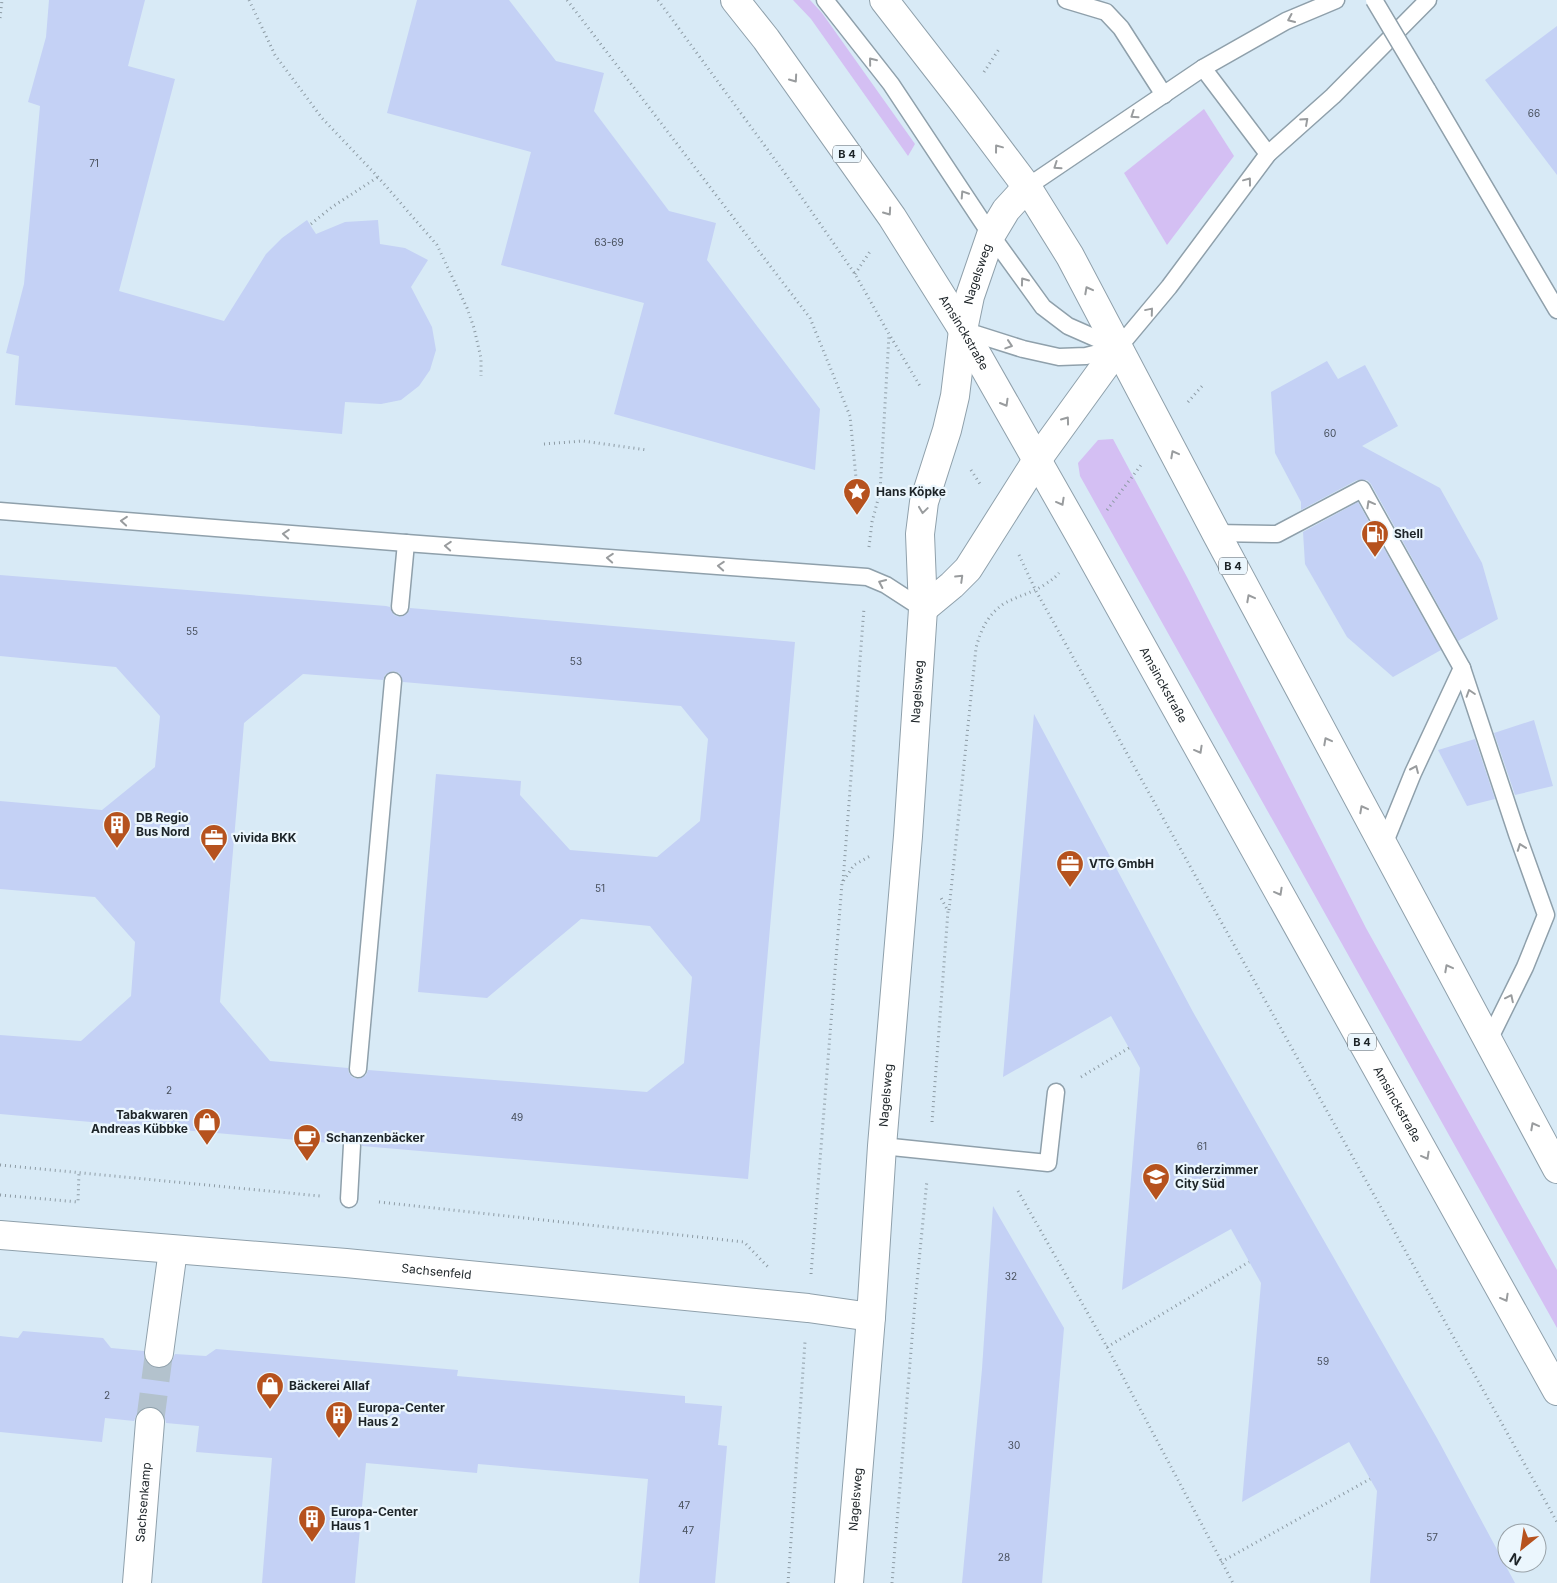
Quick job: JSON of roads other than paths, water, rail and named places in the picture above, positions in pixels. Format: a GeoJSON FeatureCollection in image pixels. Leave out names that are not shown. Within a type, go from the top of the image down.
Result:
{"type":"FeatureCollection","features":[{"type":"Feature","properties":{"kind":"main road","name":"Amsinckstraße"},"geometry":{"type":"LineString","coordinates":[[735,0],[766,39],[892,217],[963,330],[1083,541],[1557,1391]]}},
{"type":"Feature","properties":{"kind":"main road","name":"B 4"},"geometry":{"type":"LineString","coordinates":[[884,0],[1027,187],[1070,256],[1383,847],[1557,1169]]}},
{"type":"Feature","properties":{"kind":"main road","name":"Nagelsweg"},"geometry":{"type":"LineString","coordinates":[[849,1583],[871,1316],[882,1146],[908,836],[923,609],[920,534],[924,502],[947,430],[955,396],[963,330],[970,296],[991,235],[1006,210],[1027,187]]}},
{"type":"Feature","properties":{"kind":"main road"},"geometry":{"type":"LineString","coordinates":[[923,609],[968,569],[1037,460],[1118,348]]}},
{"type":"Feature","properties":{"kind":"main road","name":"Sachsenfeld"},"geometry":{"type":"LineString","coordinates":[[0,1235],[356,1264],[808,1308],[871,1316]]}},
{"type":"Feature","properties":{"kind":"main road"},"geometry":{"type":"LineString","coordinates":[[159,1353],[173,1250]]}},
{"type":"Feature","properties":{"kind":"main road","name":"Sachsenkamp"},"geometry":{"type":"LineString","coordinates":[[136,1583],[150,1422]]}},
{"type":"Feature","properties":{"kind":"lane"},"geometry":{"type":"LineString","coordinates":[[825,0],[890,84],[991,235],[1043,307],[1068,326],[1118,348]]}},
{"type":"Feature","properties":{"kind":"lane"},"geometry":{"type":"LineString","coordinates":[[1066,0],[1108,6],[1164,95]]}},
{"type":"Feature","properties":{"kind":"lane"},"geometry":{"type":"LineString","coordinates":[[1027,187],[1203,68],[1286,21],[1336,0]]}},
{"type":"Feature","properties":{"kind":"lane"},"geometry":{"type":"LineString","coordinates":[[1374,0],[1557,310]]}},
{"type":"Feature","properties":{"kind":"lane"},"geometry":{"type":"LineString","coordinates":[[963,330],[1022,350],[1059,357],[1086,356],[1118,348],[1169,287],[1268,154],[1333,96],[1428,0]]}},
{"type":"Feature","properties":{"kind":"lane"},"geometry":{"type":"LineString","coordinates":[[1203,68],[1268,154]]}},
{"type":"Feature","properties":{"kind":"lane"},"geometry":{"type":"LineString","coordinates":[[1216,533],[1277,534],[1362,489],[1462,668],[1546,915],[1525,967],[1488,1042]]}},
{"type":"Feature","properties":{"kind":"lane"},"geometry":{"type":"LineString","coordinates":[[0,511],[867,577],[886,585],[923,609]]}},
{"type":"Feature","properties":{"kind":"lane"},"geometry":{"type":"LineString","coordinates":[[400,607],[406,543]]}},
{"type":"Feature","properties":{"kind":"lane"},"geometry":{"type":"LineString","coordinates":[[1383,847],[1413,773],[1462,668]]}},
{"type":"Feature","properties":{"kind":"lane"},"geometry":{"type":"LineString","coordinates":[[358,1069],[393,681]]}},
{"type":"Feature","properties":{"kind":"lane"},"geometry":{"type":"LineString","coordinates":[[882,1146],[1048,1163],[1056,1092]]}},
{"type":"Feature","properties":{"kind":"lane"},"geometry":{"type":"LineString","coordinates":[[349,1199],[352,1145]]}},
{"type":"Feature","properties":{"kind":"tunnel"},"geometry":{"type":"LineString","coordinates":[[150,1422],[159,1353]]}},
{"type":"Feature","properties":{"kind":"place","name":"Hans Köpke"},"geometry":{"type":"Point","coordinates":[857,516]}},
{"type":"Feature","properties":{"kind":"place","name":"Shell"},"geometry":{"type":"Point","coordinates":[1375,558]}},
{"type":"Feature","properties":{"kind":"place","name":"DB Regio Bus Nord"},"geometry":{"type":"Point","coordinates":[117,849]}},
{"type":"Feature","properties":{"kind":"place","name":"vivida BKK"},"geometry":{"type":"Point","coordinates":[214,862]}},
{"type":"Feature","properties":{"kind":"place","name":"VTG GmbH"},"geometry":{"type":"Point","coordinates":[1070,888]}},
{"type":"Feature","properties":{"kind":"place","name":"Tabakwaren Andreas Kübbke"},"geometry":{"type":"Point","coordinates":[207,1146]}},
{"type":"Feature","properties":{"kind":"place","name":"Schanzenbäcker"},"geometry":{"type":"Point","coordinates":[307,1162]}},
{"type":"Feature","properties":{"kind":"place","name":"Kinderzimmer City Süd"},"geometry":{"type":"Point","coordinates":[1156,1201]}},
{"type":"Feature","properties":{"kind":"place","name":"Bäckerei Allaf"},"geometry":{"type":"Point","coordinates":[270,1410]}},
{"type":"Feature","properties":{"kind":"place","name":"Europa-Center Haus 2"},"geometry":{"type":"Point","coordinates":[339,1439]}},
{"type":"Feature","properties":{"kind":"place","name":"Europa-Center Haus 1"},"geometry":{"type":"Point","coordinates":[312,1543]}}]}
